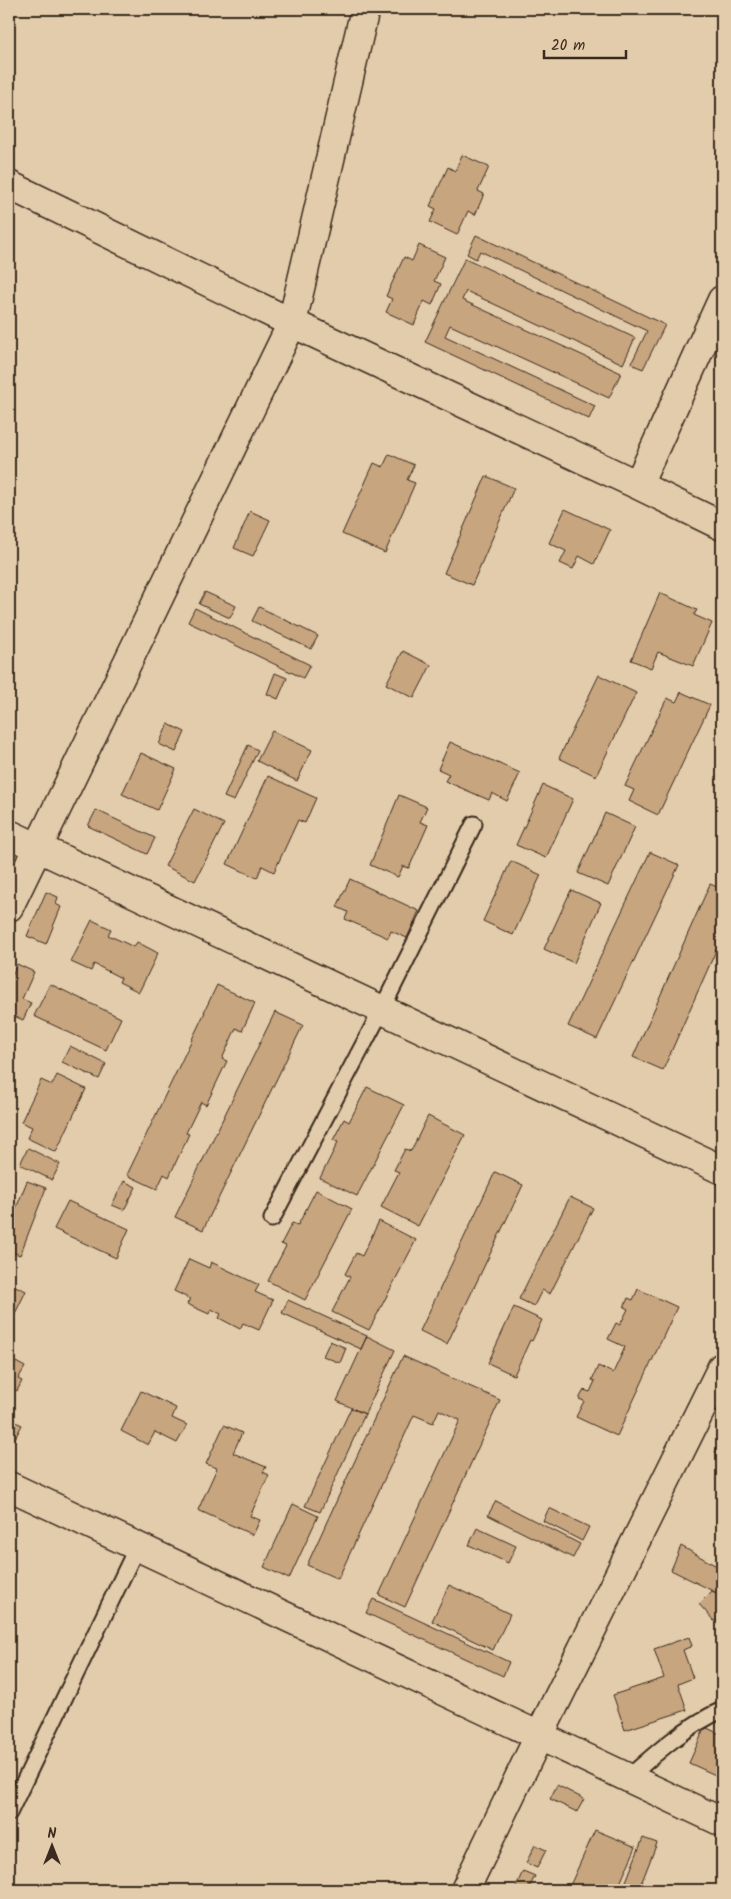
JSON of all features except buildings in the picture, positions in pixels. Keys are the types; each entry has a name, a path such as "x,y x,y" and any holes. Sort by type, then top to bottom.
{"street":[{"path":"9,908 292,324 365,9"},
{"path":"9,186 292,324 722,526"},
{"path":"638,485 722,300"},
{"path":"9,834 722,1170"},
{"path":"465,1890 539,1736 722,1367"},
{"path":"9,1486 722,1822"}],"lane":[{"path":"272,1219 382,1010 474,824"},
{"path":"9,1814 137,1547"},
{"path":"628,1778 680,1735 704,1718 722,1710"}]}
